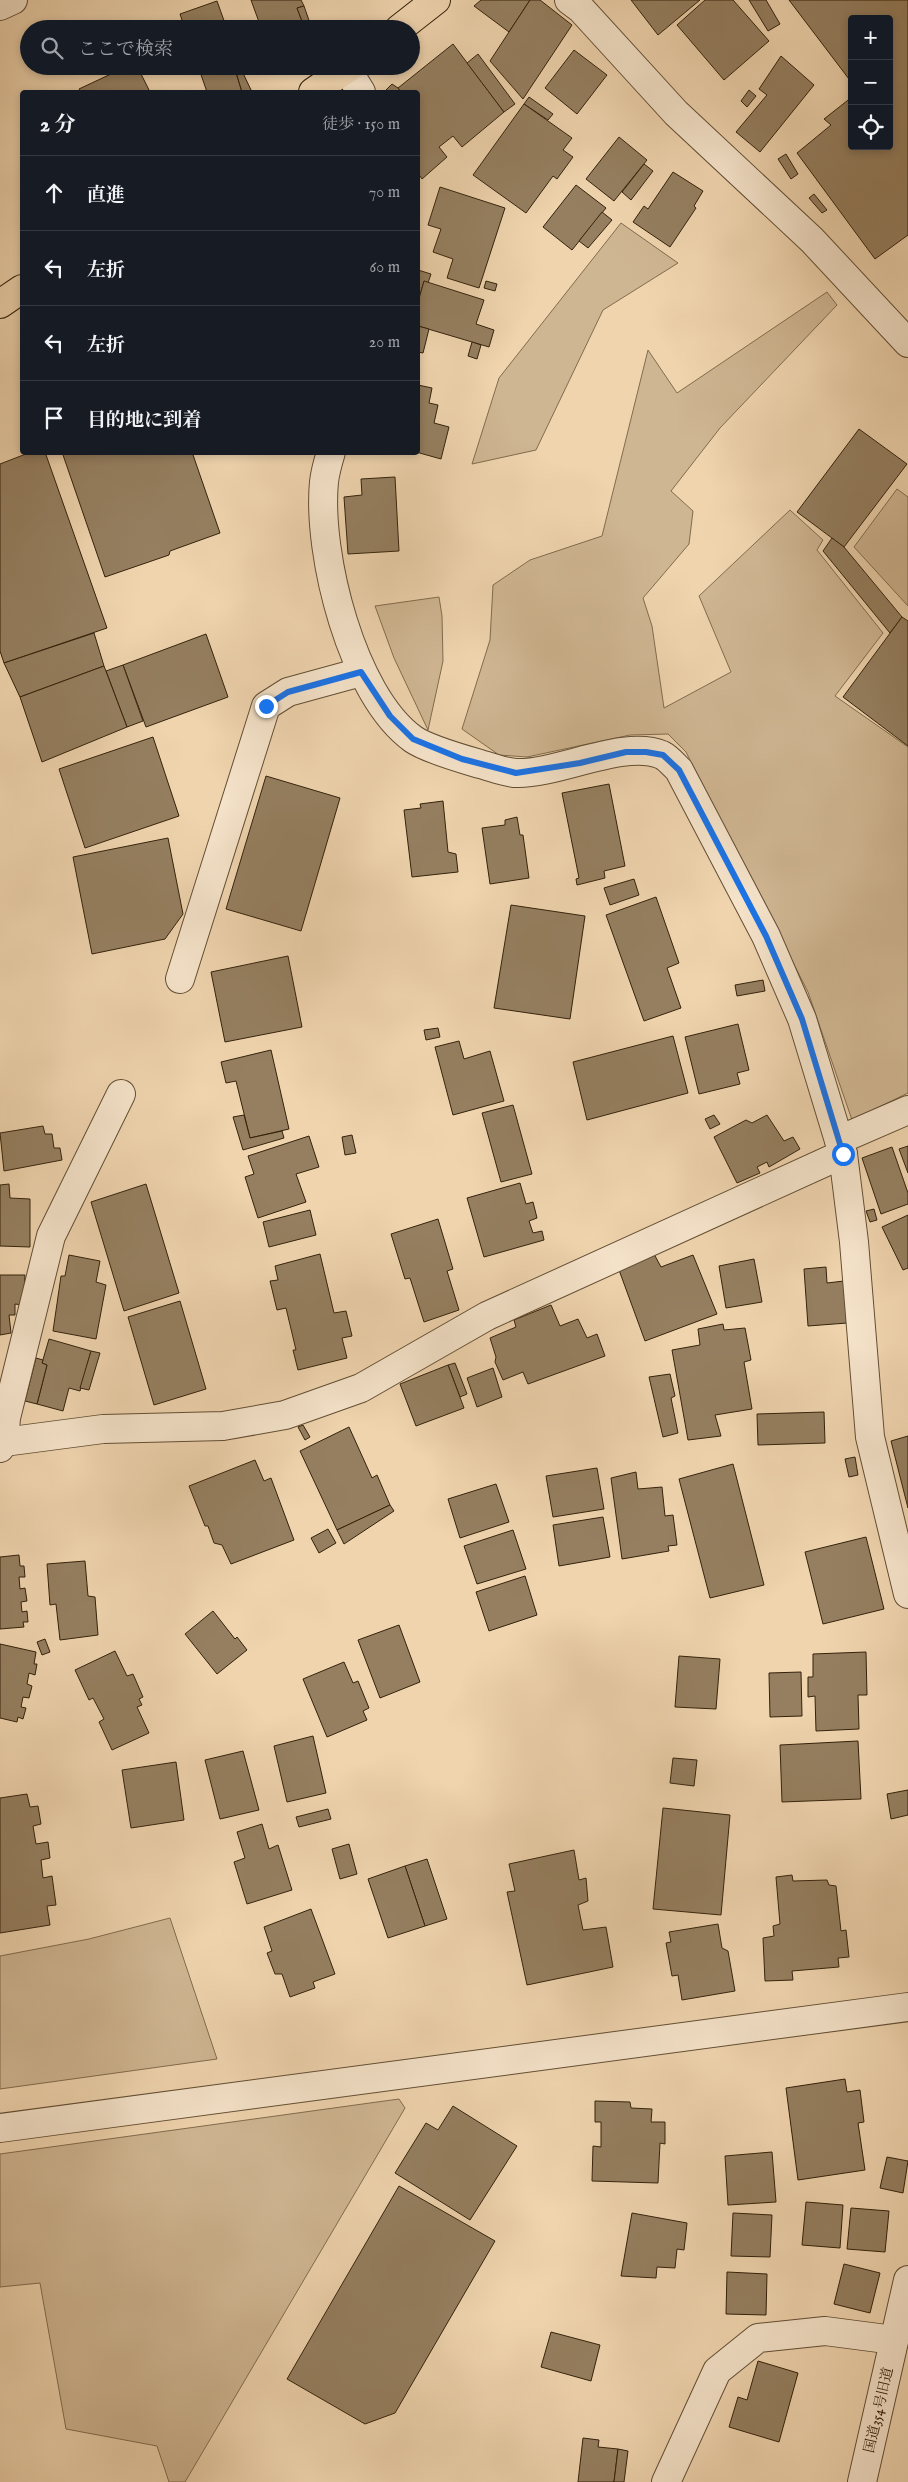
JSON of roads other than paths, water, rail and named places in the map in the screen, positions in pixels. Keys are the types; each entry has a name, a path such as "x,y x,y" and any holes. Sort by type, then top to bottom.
{"main road":[{"path":"410,20 436,0"},
{"path":"316,90 338,75"},
{"path":"0,304 20,290"}],"street":[{"path":"0,6 13,0"},
{"path":"569,0 581,9 676,113 812,240 908,344"},
{"path":"352,75 359,90"},
{"path":"330,455 324,482 328,555 338,609 361,672 390,716 413,739 462,759 516,773 580,763 626,752 646,752 663,755 679,770 774,952 802,1019 841,1147 854,1242 870,1438 908,1594"},
{"path":"180,979 266,706 288,692 361,672"},
{"path":"121,1094 51,1236 6,1418 2,1445 102,1429 223,1426 285,1416 361,1388 486,1316 841,1147 908,1110"},
{"path":"0,2128 908,2007"},
{"name":"国道354号旧道","path":"862,2482 908,2280"},
{"path":"666,2482 717,2371 758,2338 825,2331 894,2340"}]}
